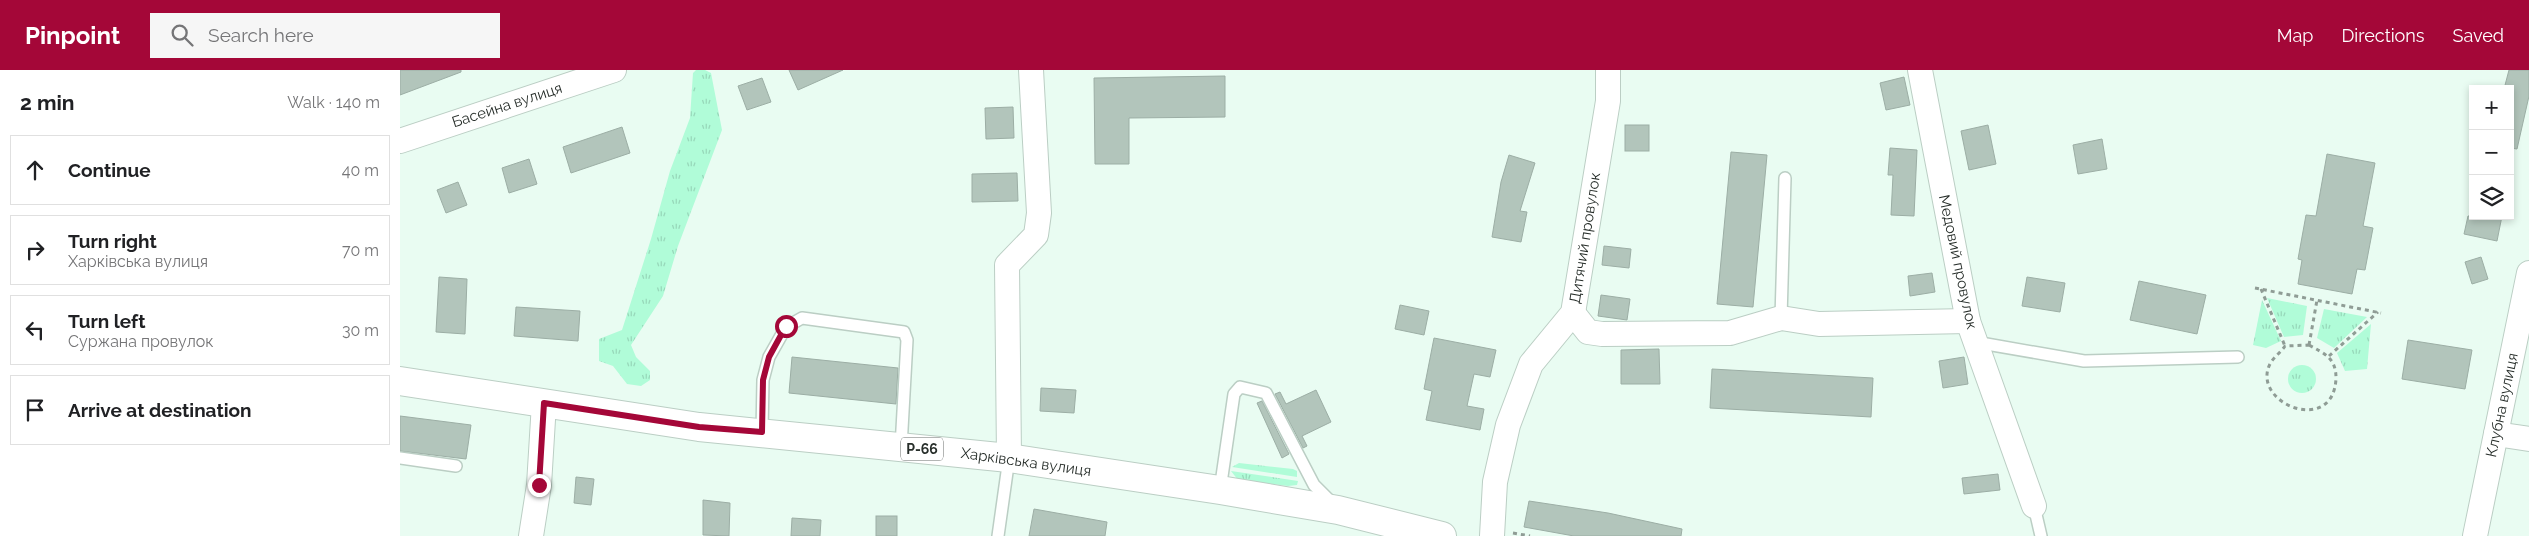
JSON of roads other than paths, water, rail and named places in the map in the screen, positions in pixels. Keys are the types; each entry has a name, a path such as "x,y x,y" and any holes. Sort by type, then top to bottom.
{"main road":[{"name":"Харківська вулиця","path":"400,381 699,427 1009,458 1338,510 1442,536"}],"street":[{"name":"Басейна вулиця","path":"400,140 614,70"},
{"path":"1009,458 1007,264 1036,235 1039,213 1032,70"},
{"name":"Дитячий провулок","path":"1492,536 1495,482 1508,425 1531,364 1573,313 1608,101 1608,70"},
{"name":"Медовий провулок","path":"1920,70 1972,332 2034,506"},
{"name":"Клубна вулиця","path":"2474,536 2529,273"},
{"path":"1573,313 1588,332 1602,334 1730,334 1781,318 1819,324 1972,332"},
{"path":"530,536 539,485 544,403"},
{"path":"2496,434 2529,439"}],"lane":[{"path":"1781,318 1785,178"},
{"path":"762,432 763,380 769,357 786,326 802,318 904,332 907,340 901,447"},
{"path":"1972,332 2084,361 2238,357"},
{"path":"1220,490 1234,394 1240,388 1266,393 1314,485 1338,510"},
{"path":"400,458 456,466"},
{"path":"998,536 1009,458"},
{"path":"2034,506 2041,536"}]}
